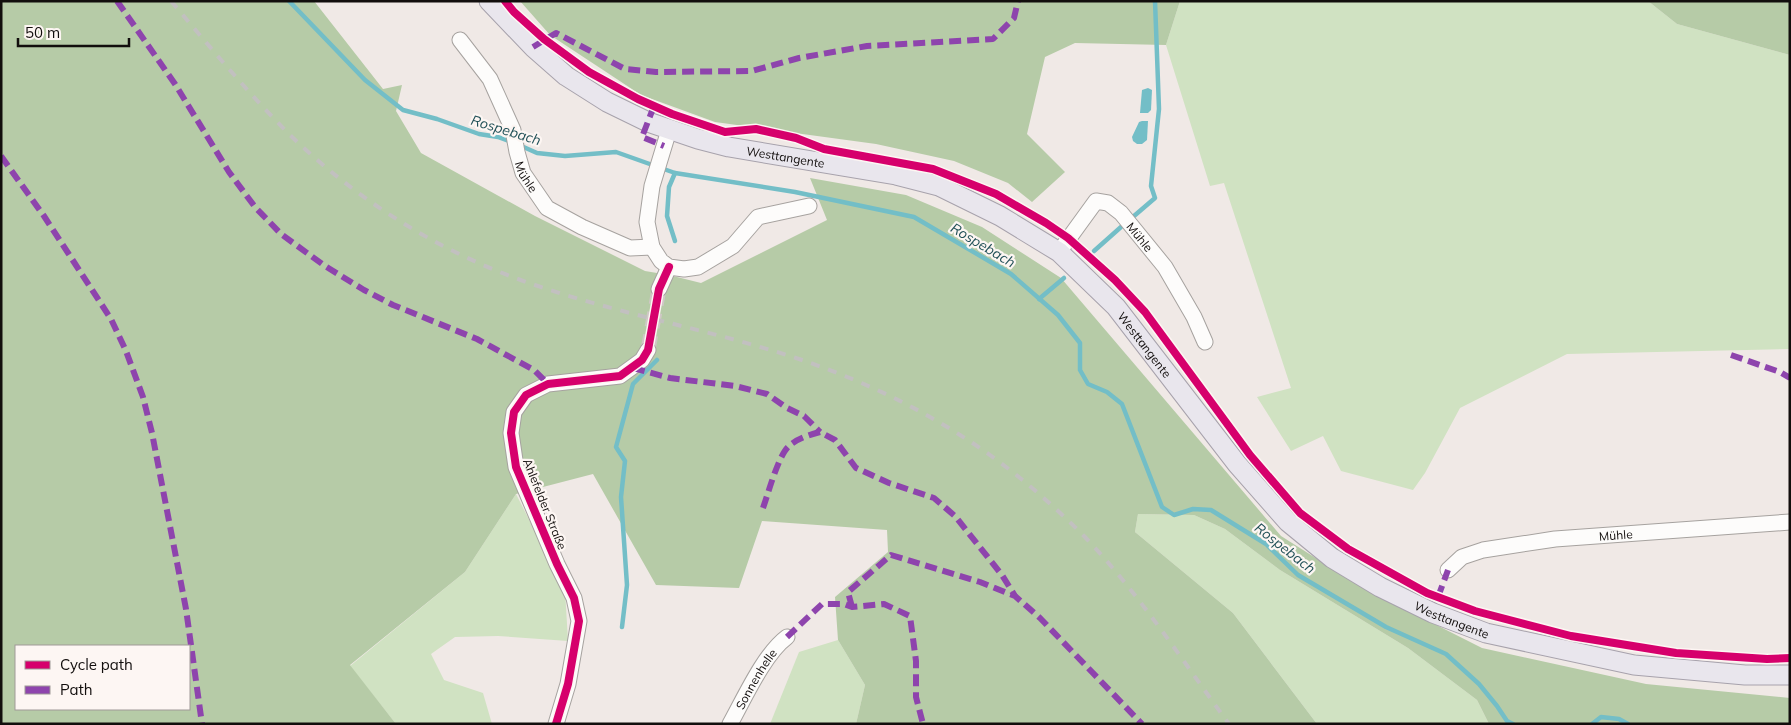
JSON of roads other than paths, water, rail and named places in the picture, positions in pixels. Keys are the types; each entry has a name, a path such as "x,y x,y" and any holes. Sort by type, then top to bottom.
{"main road":[{"name":"Westtangente","path":"489,1 533,47 566,76 607,102 648,122 729,147 887,173 939,186 1000,216 1059,252 1116,307 1237,464 1288,522 1332,558 1380,587 1433,613 1486,632 1634,665 1745,675 1790,675"}],"street":[{"name":"Mühle","path":"460,40 490,79 512,130 516,152 523,173 546,208 582,228 630,248 652,247"},
{"path":"669,130 652,186 646,222 652,247 661,261 669,267 684,269 698,267 732,246 758,217 809,206"},
{"name":"Mühle","path":"1059,252 1096,201 1108,203 1121,213 1165,267 1206,342"},
{"path":"659,290 669,267"},
{"name":"Ahlefelder Straße","path":"556,724 568,684 579,620 574,598 516,467 511,433 514,412 526,395 548,384 620,376 642,360 648,350"},
{"name":"Mühle","path":"1448,570 1462,557 1482,550 1555,539 1790,522"},
{"name":"Sonnenhelle","path":"730,724 765,662 787,637"}],"water":[{"path":"1148,88 1152,90 1151,110 1148,113 1140,113 1142,90"},
{"path":"1148,121 1147,140 1142,144 1137,144 1133,141 1132,137 1139,122"}],"waterway":[{"name":"Rospebach","path":"289,1 365,80 403,110 437,119 479,134 498,137 512,142"},
{"path":"1134,216 1155,198 1151,186 1159,109 1155,1"},
{"name":"Rospebach","path":"519,145 537,153 565,156 616,152 675,173 795,192 914,217 1011,274 1058,315 1080,343 1080,370 1088,384 1107,392 1122,404 1162,507 1174,515 1193,509 1211,510 1266,544 1298,575 1386,627 1446,654 1479,684 1507,721 1513,724"},
{"path":"675,173 669,187 667,216 675,241"},
{"path":"1094,251 1121,227"},
{"path":"1039,299 1064,278"},
{"path":"622,627 627,585 621,497 625,461 616,447 633,384 657,360"},
{"name":"Rospebach","path":"1592,724 1601,717 1619,719 1628,724"}],"tunnel":[{"path":"648,350 659,289"}],"railway":[{"path":"171,1 244,86 290,135 341,180 396,219 426,236 486,266 553,291 729,338 820,366 902,402 941,423 977,446 1040,494 1103,557 1159,627 1229,724"}]}
